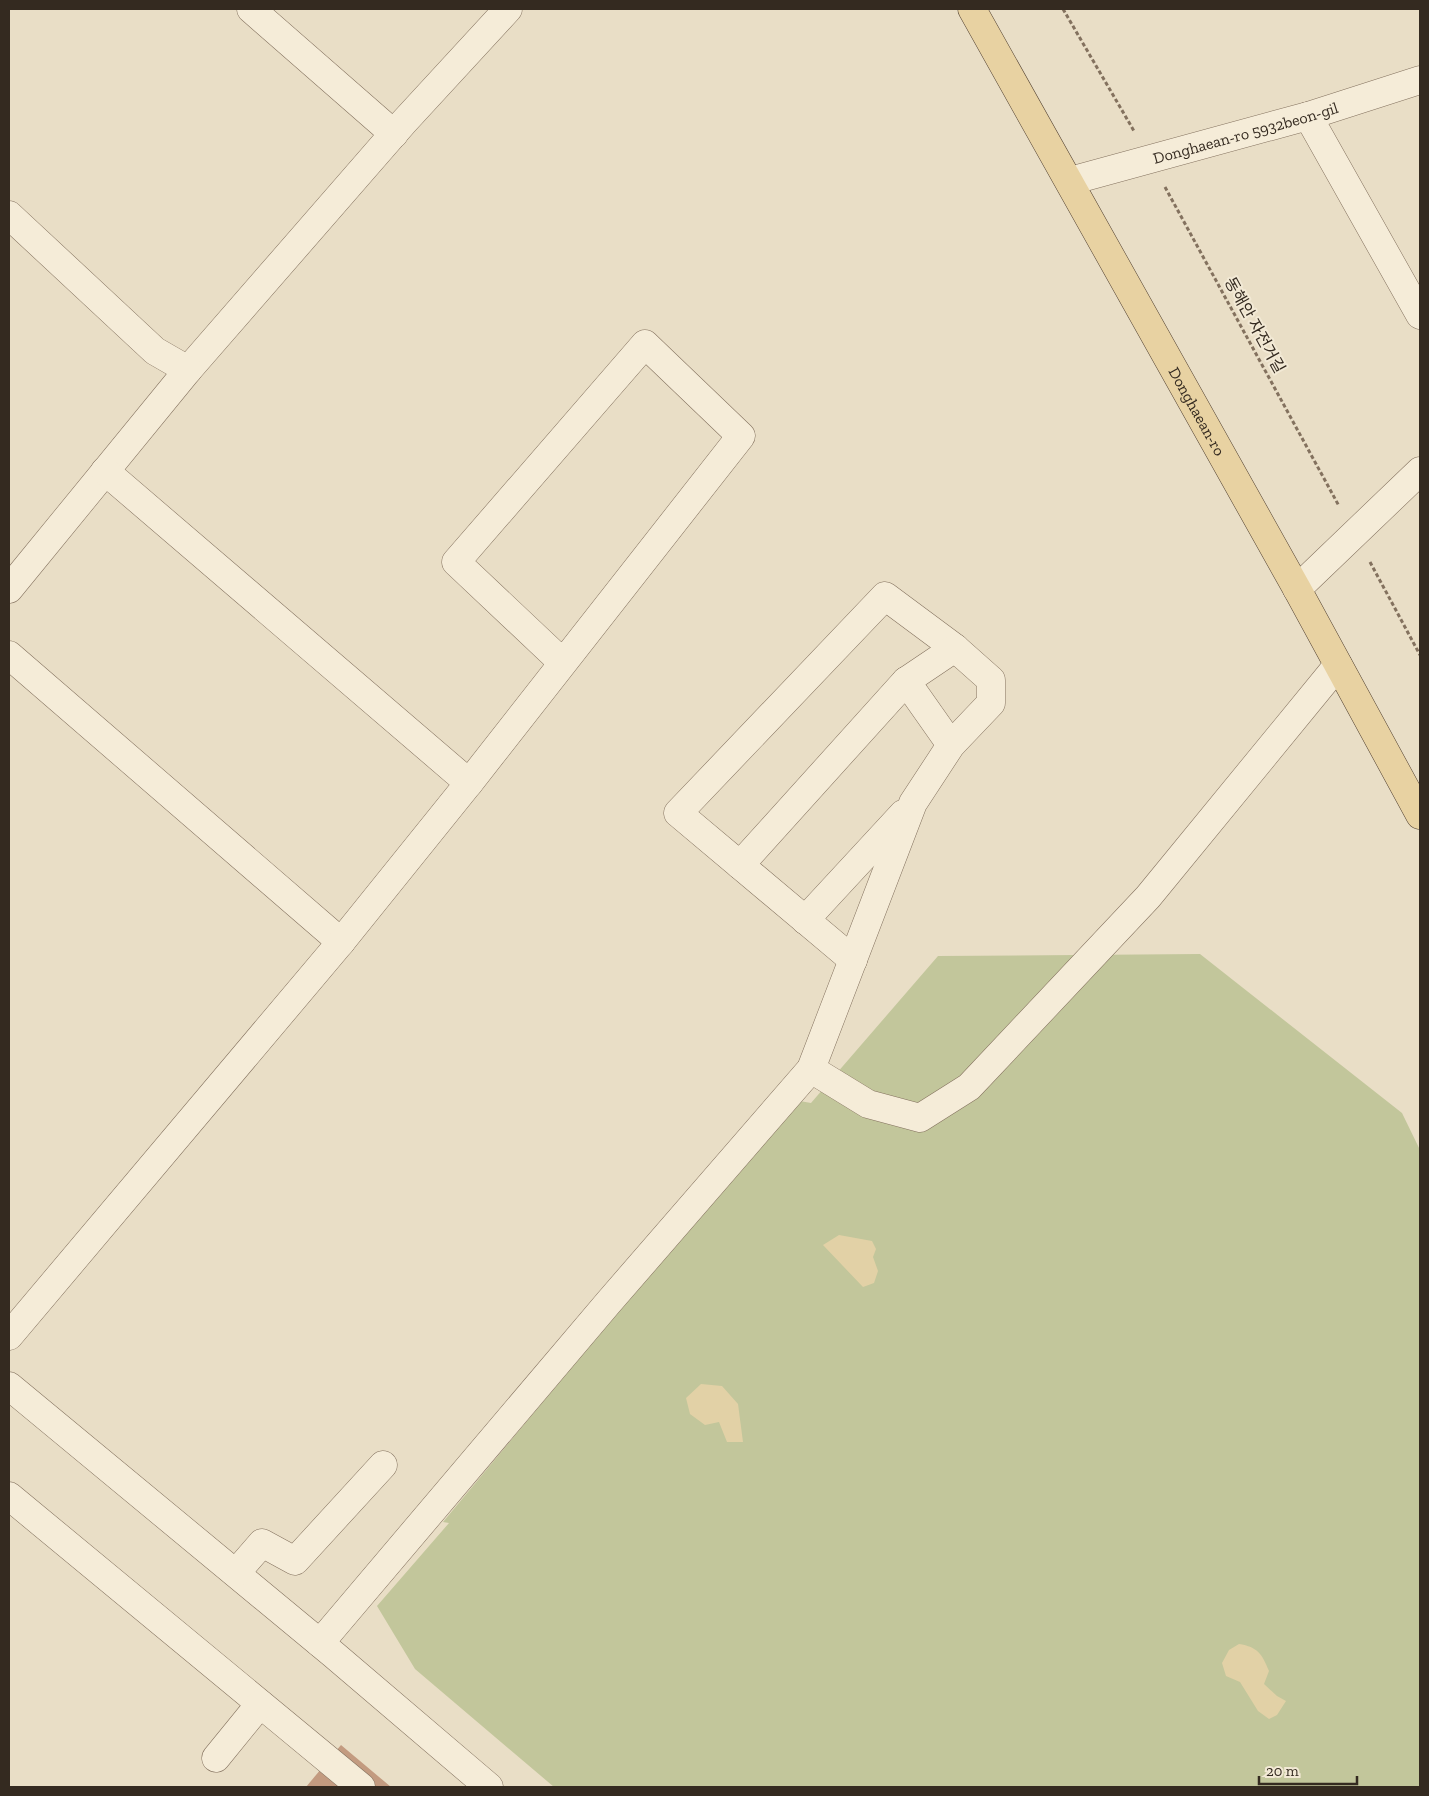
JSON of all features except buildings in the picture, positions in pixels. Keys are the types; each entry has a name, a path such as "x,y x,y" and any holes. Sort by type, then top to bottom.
{"main road":[{"name":"Donghaean-ro","path":"972,9 1297,589 1420,815"}],"street":[{"path":"251,9 394,134"},
{"path":"9,589 188,370 394,134 508,9"},
{"name":"Donghaean-ro 5932beon-gil","path":"1070,181 1308,116 1420,80"},
{"path":"1308,116 1420,315"},
{"path":"9,215 155,350 188,370"},
{"path":"9,1336 341,942 469,783 741,436 645,344 456,562 562,663"},
{"path":"1297,589 1355,535 1420,470"},
{"path":"105,471 469,783"},
{"path":"805,920 913,804 951,745 991,704 991,680 955,648 885,596 678,814 740,865 805,920 853,960"},
{"path":"740,865 906,681 955,648"},
{"path":"9,654 341,942"},
{"path":"811,1069 868,1104 920,1118 969,1088 1148,897 1338,665"},
{"path":"906,681 951,745"},
{"path":"320,1643 608,1303 811,1069 913,804"},
{"path":"9,1386 320,1643 489,1787"},
{"path":"236,1573 262,1543 295,1561 383,1464"},
{"path":"9,1496 362,1787"},
{"path":"216,1758 260,1704"}],"path":[{"name":"동해안 자전거길","path":"1063,9 1150,159 1420,655"}],"green space":[{"path":"1200,954 1402,1113 1420,1150 1420,1787 554,1787 415,1669 377,1606 449,1523 443,1522 794,1100 811,1103 938,956"}],"sand":[{"path":"839,1235 872,1241 876,1249 873,1257 878,1271 874,1283 863,1287 823,1245"},
{"path":"701,1384 722,1386 738,1404 743,1442 727,1442 719,1422 705,1425 690,1414 686,1398"},
{"path":"1239,1644 1251,1647 1258,1652 1269,1671 1264,1684 1277,1696 1286,1701 1277,1715 1269,1719 1258,1711 1240,1682 1226,1676 1222,1663 1229,1650"}]}
